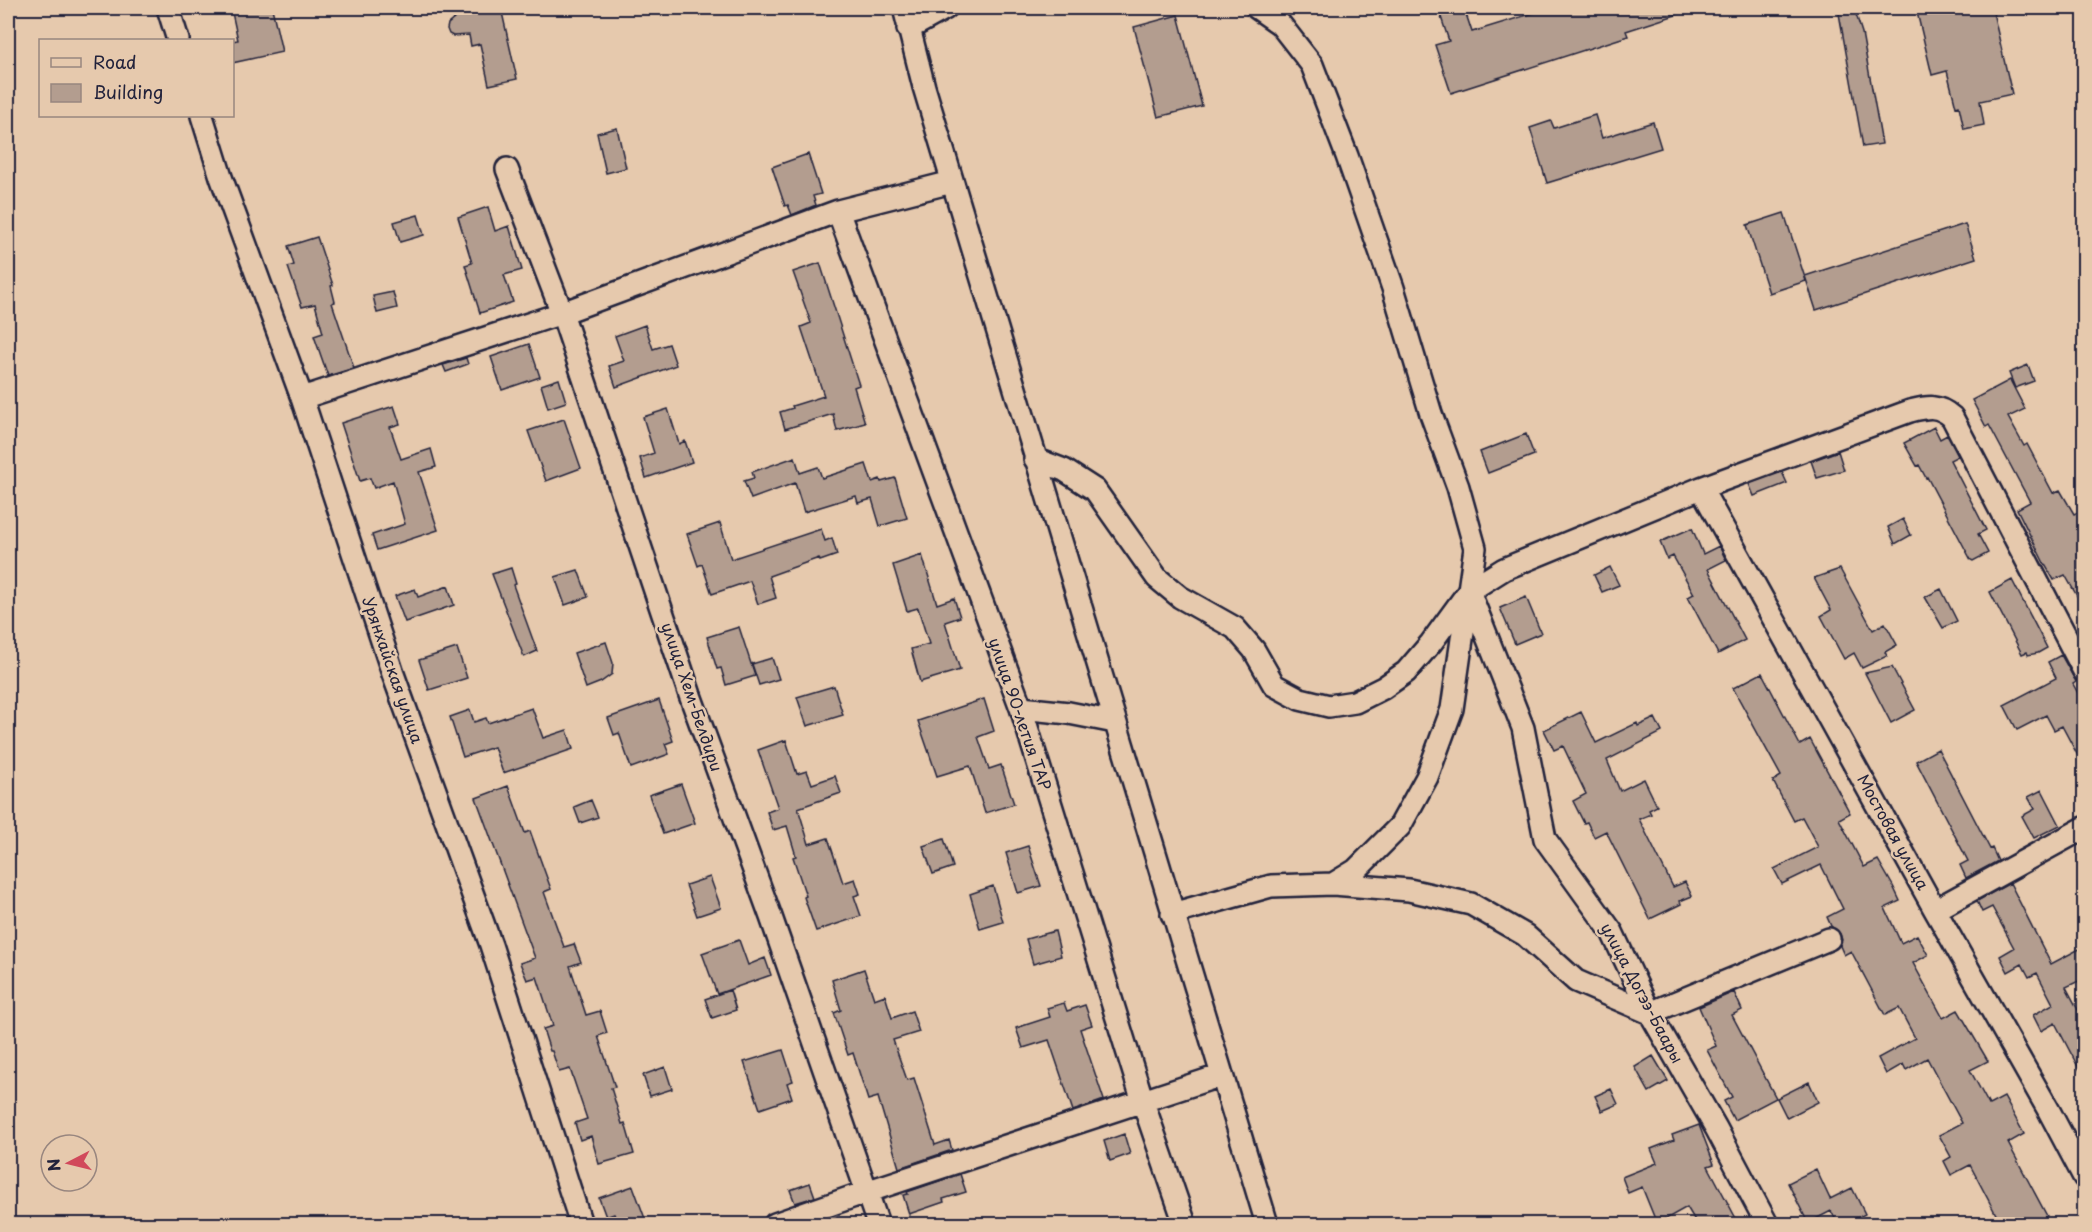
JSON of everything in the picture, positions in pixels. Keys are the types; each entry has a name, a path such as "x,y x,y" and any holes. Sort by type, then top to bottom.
{"street":[{"path":"168,8 178,39"},
{"path":"904,8 952,182 1172,914 1268,1224"},
{"path":"908,28 946,8"},
{"path":"1257,8 1280,24 1312,65 1347,156 1393,288 1431,414 1458,487 1475,548 1452,710 1426,777 1400,826 1356,870 1333,884"},
{"name":"Урянхайская улица","path":"202,117 221,177 302,398 393,674 491,945 581,1224"},
{"name":"улица Хем-Белдири","path":"507,170 562,313 690,695 771,917 878,1224"},
{"path":"302,398 562,313 838,210 952,182"},
{"name":"улица 90-летия ТАР","path":"838,210 1021,708 1143,1102 1185,1224"},
{"path":"1035,459 1064,470 1095,490 1157,578 1180,597 1235,628 1254,650 1274,684 1300,699 1329,706 1355,702 1383,688 1406,672 1431,643 1468,591 1504,569 1701,488 1910,411 1934,407 1944,410 1952,417 2085,671"},
{"name":"Мостовая улица","path":"1701,488 1935,910 2049,1108 2085,1177"},
{"name":"улица Догээ-Баары","path":"1468,591 1523,728 1545,839 1612,932 1650,1012 1767,1224"},
{"path":"1021,708 1069,713 1115,722"},
{"path":"1935,910 2085,828"},
{"path":"1172,914 1271,886 1333,884 1409,890 1471,904 1525,935 1576,981 1650,1012 1829,939"},
{"path":"775,1224 1222,1075"}],"building":[{"path":"231,8 272,8 282,52 234,63 234,41 238,40"},
{"path":"467,8 501,8 517,79 489,85 480,44 471,46 469,35 449,34 448,24"},
{"path":"1438,8 1464,8 1472,32 1550,8 1687,8 1688,11 1626,31 1628,36 1451,93 1435,45 1449,41"},
{"path":"1838,8 1854,8 1862,33 1882,144 1863,147"},
{"path":"1916,8 1992,8 2012,94 1980,101 1984,125 1964,129 1947,71 1932,75"},
{"path":"1178,15 1202,106 1158,117 1134,27"},
{"path":"1595,115 1602,138 1653,122 1661,148 1547,183 1530,128 1551,121 1554,128"},
{"path":"617,128 626,168 606,173 597,133"},
{"path":"808,154 821,194 813,196 816,205 792,215 788,205 785,206 772,167"},
{"path":"488,207 495,231 509,226 522,270 504,275 513,302 480,313 465,265 472,263 458,217"},
{"path":"1784,213 1806,281 1769,293 1747,225"},
{"path":"418,215 424,235 400,242 394,222"},
{"path":"1965,224 1976,258 1816,310 1805,276"},
{"path":"317,237 333,285 331,286 335,302 332,303 354,368 328,376 314,336 323,333 315,304 302,307 288,267 294,265 288,246"},
{"path":"820,263 859,385 854,387 865,423 837,431 833,414 785,429 780,412 824,396 801,327 811,323 793,272"},
{"path":"393,292 397,308 377,313 373,296"},
{"path":"645,325 653,349 669,344 676,365 616,387 609,366 624,361 615,336"},
{"path":"529,344 540,377 502,390 491,357"},
{"path":"466,358 468,364 446,372 443,365"},
{"path":"2028,365 2034,381 2015,388 2009,373"},
{"path":"559,379 566,402 548,408 541,385"},
{"path":"2010,380 2025,409 2008,417 2024,446 2027,444 2053,493 2060,490 2074,514 2085,509 2085,610 2065,575 2054,580 2044,563 2017,509 2030,502 1989,425 1986,427 1972,400"},
{"path":"394,406 400,424 390,427 401,459 431,449 436,467 419,472 438,530 377,550 372,535 405,524 393,481 374,488 370,478 360,481 341,423"},
{"path":"668,409 679,444 685,441 692,462 646,478 640,458 654,453 643,417"},
{"path":"564,419 581,468 546,481 528,431"},
{"path":"1934,427 1940,439 1947,435 1958,456 1950,460 1986,530 1978,534 1988,553 1973,561 1927,477 1919,465 1917,466 1904,443"},
{"path":"1526,434 1534,455 1488,473 1480,452"},
{"path":"1838,451 1844,470 1817,478 1811,461"},
{"path":"795,457 800,473 818,467 822,478 866,464 872,482 895,478 907,518 880,526 872,499 858,503 856,496 804,512 795,483 751,499 744,481 754,478 752,472"},
{"path":"1782,472 1787,483 1754,496 1749,484"},
{"path":"1903,519 1911,535 1895,544 1888,527"},
{"path":"720,523 731,559 821,529 825,541 832,538 837,555 820,561 819,558 769,576 776,598 758,604 750,581 712,594 702,564 698,566 687,534"},
{"path":"1692,528 1703,554 1719,546 1726,560 1708,569 1745,640 1718,654 1688,597 1694,594 1673,556 1667,559 1660,542"},
{"path":"922,555 937,604 954,598 960,617 945,622 960,670 920,682 911,649 929,644 918,608 907,611 893,565"},
{"path":"1610,567 1619,585 1602,592 1594,575"},
{"path":"511,568 516,584 513,585 537,651 524,657 492,574"},
{"path":"1840,569 1873,630 1885,623 1897,645 1885,652 1887,656 1862,668 1854,653 1844,659 1821,616 1831,610 1814,578"},
{"path":"578,570 588,597 565,605 555,577"},
{"path":"2012,580 2047,648 2038,653 2022,654 1990,592"},
{"path":"448,586 454,605 405,622 395,596 415,589 418,597"},
{"path":"1941,589 1957,621 1943,628 1925,597"},
{"path":"1526,597 1541,633 1515,644 1500,608"},
{"path":"739,627 755,676 726,685 721,668 717,669 707,637"},
{"path":"606,642 613,663 612,674 601,682 586,688 574,653"},
{"path":"457,648 467,678 429,690 419,660"},
{"path":"2061,655 2076,682 2073,684 2085,706 2085,769 2062,726 2054,730 2046,715 2017,730 2004,705 2056,678 2048,662"},
{"path":"772,658 779,679 759,685 752,664"},
{"path":"1892,667 1915,710 1891,723 1865,673"},
{"path":"1762,673 1800,745 1810,739 1850,813 1839,819 1864,867 1878,860 1893,886 1900,901 1885,908 1901,943 1917,935 1928,955 1913,963 1943,1018 1958,1010 1988,1061 1970,1070 1989,1105 2004,1097 2024,1134 2008,1143 2047,1216 2032,1224 2001,1224 1970,1165 1951,1175 1944,1161 1951,1157 1939,1135 1962,1123 1927,1058 1906,1070 1903,1064 1886,1074 1878,1058 1915,1038 1899,1008 1885,1015 1851,951 1844,955 1840,946 1842,940 1840,934 1831,926 1827,917 1843,909 1821,865 1782,884 1774,869 1818,847 1802,817 1794,821 1773,781 1781,776 1733,688"},
{"path":"834,686 843,715 807,726 797,697"},
{"path":"984,699 994,731 978,737 989,769 1001,765 1014,804 985,813 970,766 937,776 918,721"},
{"path":"659,700 673,741 665,744 669,754 631,768 619,733 614,735 608,718"},
{"path":"532,708 543,738 567,730 573,749 503,773 494,747 463,757 450,717 470,710 474,722 486,718 488,723"},
{"path":"1581,712 1596,743 1637,723 1638,726 1655,718 1662,732 1607,760 1620,791 1644,779 1657,806 1649,810 1651,814 1639,819 1673,887 1685,882 1692,896 1650,919 1606,831 1594,837 1587,822 1584,823 1573,801 1586,794 1563,746 1554,750 1544,730"},
{"path":"786,740 797,774 807,771 812,784 835,776 841,793 798,808 809,844 828,838 843,883 855,879 860,894 854,896 861,916 816,931 804,897 806,896 793,857 796,856 787,826 773,830 767,812 778,808 758,750"},
{"path":"1938,749 1998,861 1966,878 1960,865 1968,861 1916,761"},
{"path":"681,784 695,823 663,834 649,795"},
{"path":"508,786 525,833 530,831 551,889 544,892 564,947 574,944 581,962 570,966 586,1015 600,1011 607,1033 598,1036 615,1087 611,1088 634,1154 599,1164 591,1136 580,1140 575,1123 587,1119 570,1069 559,1072 552,1051 550,1051 543,1029 553,1026 537,977 527,980 520,963 535,958 476,798"},
{"path":"2042,790 2060,825 2034,838 2022,816 2035,809 2028,797"},
{"path":"591,800 598,817 580,823 574,807"},
{"path":"944,839 953,867 933,874 923,846"},
{"path":"1028,846 1041,886 1018,893 1006,853"},
{"path":"710,877 721,908 697,916 686,885"},
{"path":"2010,883 2051,964 2085,946 2085,978 2066,987 2085,1023 2085,1080 2055,1023 2041,1031 2033,1015 2053,1004 2037,973 2029,977 2022,964 2008,972 2000,956 2014,948 1992,907 1982,912 1977,901"},
{"path":"993,886 1003,922 980,929 970,894"},
{"path":"1055,931 1061,956 1033,964 1026,939"},
{"path":"739,940 748,965 765,958 771,975 717,994 702,953"},
{"path":"864,969 874,999 885,995 892,1018 912,1011 919,1032 893,1040 907,1080 914,1078 935,1145 949,1140 952,1150 899,1168 878,1097 868,1100 853,1053 848,1055 834,1013 841,1010 832,980"},
{"path":"730,990 736,1010 712,1018 705,999"},
{"path":"1734,992 1742,1010 1732,1015 1776,1098 1734,1120 1724,1101 1732,1097 1707,1050 1716,1046 1699,1007"},
{"path":"1064,1003 1067,1011 1085,1005 1092,1025 1080,1029 1104,1100 1073,1111 1049,1040 1023,1048 1016,1028 1050,1017 1047,1008"},
{"path":"783,1050 793,1081 787,1083 792,1098 760,1109 744,1062"},
{"path":"1653,1056 1668,1081 1649,1092 1635,1067"},
{"path":"665,1067 672,1089 650,1096 643,1075"},
{"path":"1809,1082 1818,1102 1787,1118 1777,1098"},
{"path":"1611,1089 1618,1104 1602,1111 1595,1096"},
{"path":"1699,1125 1714,1164 1708,1166 1739,1224 1697,1224 1687,1207 1657,1224 1642,1187 1628,1193 1622,1177 1657,1163 1651,1149 1674,1140 1672,1135"},
{"path":"1124,1134 1130,1154 1110,1161 1104,1141"},
{"path":"1816,1169 1830,1199 1852,1188 1865,1214 1846,1224 1838,1224 1831,1211 1808,1223 1788,1183"},
{"path":"960,1174 966,1192 909,1214 903,1195"},
{"path":"810,1183 815,1197 795,1203 790,1190"},
{"path":"633,1186 647,1224 618,1224 614,1214 606,1217 599,1198"}]}
